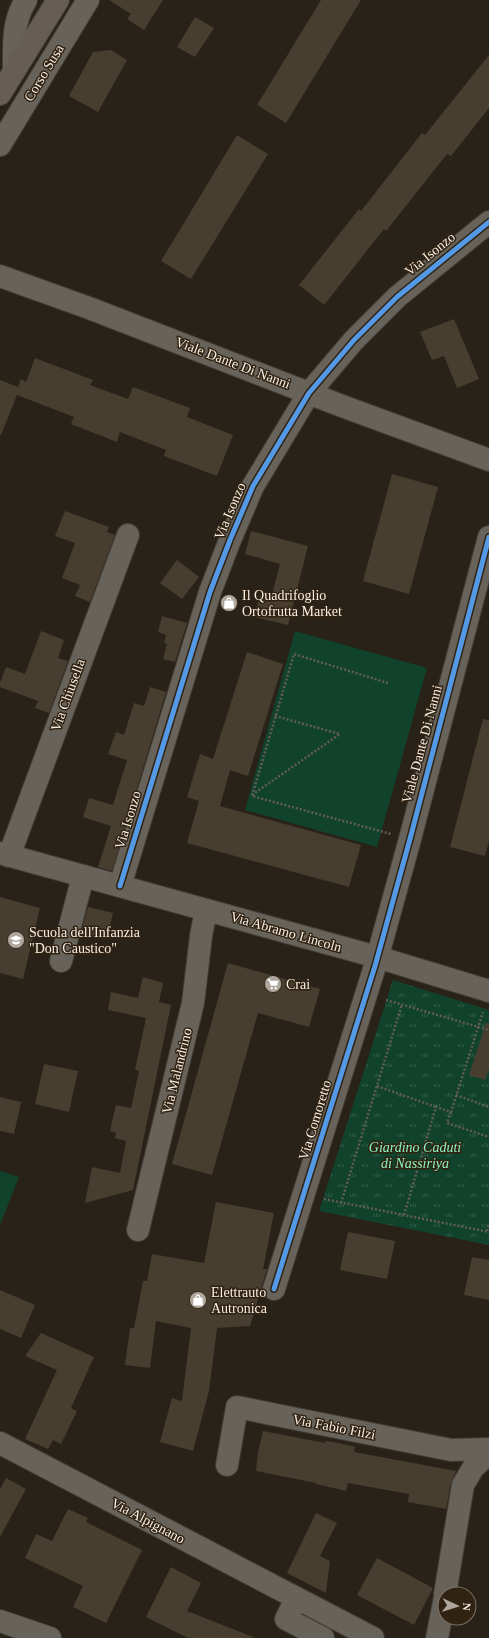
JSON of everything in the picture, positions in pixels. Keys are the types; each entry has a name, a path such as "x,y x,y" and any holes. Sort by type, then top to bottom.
{"main road":[{"name":"Corso Susa","path":"0,94 58,0"}],"street":[{"name":"Corso Susa","path":"14,71 14,34 20,10 26,0"},
{"name":"Corso Susa","path":"0,146 88,0"},
{"name":"Via Isonzo","path":"120,886 210,592 253,486 309,393 354,340 397,298 489,222"},
{"name":"Viale Dante Di Nanni","path":"0,276 89,308 342,406 489,460"},
{"name":"Via Chiusella","path":"5,854 128,535"},
{"name":"Viale Dante Di Nanni","path":"377,957 410,839 489,537"},
{"name":"Via Abramo Lincoln","path":"5,854 377,957 487,999"},
{"path":"61,961 83,876"},
{"name":"Via Malandrino","path":"138,1230 193,1003 200,936 206,910"},
{"name":"Via Comoretto","path":"274,1289 367,994 377,957"},
{"name":"Via Fabio Filzi","path":"227,1465 237,1407 451,1450 489,1449"},
{"name":"Via Alpignano","path":"0,1443 373,1638"},
{"path":"446,1586 463,1485 473,1468 489,1452"},
{"path":"296,1599 286,1619 323,1638"},
{"path":"0,1621 50,1638"},
{"path":"437,1638 439,1626"}],"path":[{"path":"252,796 294,654 388,683"},
{"path":"252,796 340,734 275,716"},
{"path":"252,796 382,831"},
{"path":"367,994 489,1030"},
{"path":"487,999 447,1123 489,1137"},
{"path":"341,1203 402,1004"},
{"path":"377,1086 451,1112"},
{"path":"456,1095 489,1108"},
{"path":"404,1215 436,1107"},
{"path":"304,1195 488,1231 489,1224"}],"green space":[{"path":"295,631 427,668 377,847 245,810"},
{"name":"Giardino Caduti di Nassiriya","path":"393,980 489,1010 489,1245 319,1211"},
{"path":"0,1171 19,1177 0,1225"}],"building":[{"path":"109,0 163,0 144,30 127,19 131,14"},
{"path":"321,0 361,0 286,123 257,105"},
{"path":"195,17 214,28 195,57 177,47"},
{"path":"111,50 127,60 98,112 69,96 93,52"},
{"path":"489,55 489,108 451,156 447,154 386,231 384,229 324,305 299,285 359,209 361,211 422,133 425,135"},
{"path":"237,135 268,154 191,279 161,261"},
{"path":"454,319 479,379 457,388 444,356 432,360 420,332"},
{"path":"35,358 93,380 90,385 128,399 133,387 190,408 187,417 233,435 217,476 164,456 166,450 120,432 117,442 71,424 74,417 17,395 0,435 0,380 18,387 21,379 26,382"},
{"path":"392,474 438,487 409,594 363,581"},
{"path":"65,511 109,527 107,532 115,535 90,602 75,596 80,585 62,578 75,543 55,536"},
{"path":"251,531 308,546 288,625 254,617 260,595 271,598 280,564 245,554"},
{"path":"177,560 199,577 182,599 160,583"},
{"path":"162,616 187,623 175,662 163,659 167,644 164,643 166,635 158,632"},
{"path":"41,631 64,640 58,658 68,661 49,713 35,708 38,701 0,687 6,667 25,674"},
{"path":"247,652 283,664 248,776 230,770 220,806 361,845 349,887 187,843 199,801 187,797 200,754 213,759"},
{"path":"150,687 166,692 112,871 98,867 111,826 83,817 89,798 113,805 127,760 108,754 116,732 124,735 134,703 144,706"},
{"path":"483,719 489,720 489,841 485,856 450,847"},
{"name":"Scuola dell'Infanzia \"Don Caustico\"","path":"0,897 40,908 23,979 0,973"},
{"path":"88,907 113,913 107,939 81,932"},
{"path":"228,963 320,989 309,1027 258,1013 212,1175 172,1164"},
{"path":"143,977 163,983 159,1002 171,1005 133,1190 85,1203 92,1167 120,1173 126,1141 115,1138 116,1133 110,1131 116,1105 131,1108 139,1071 135,1070 146,1018 108,1010 111,992 138,998"},
{"path":"486,1023 489,1023 489,1069 485,1080 469,1075"},
{"path":"44,1064 78,1071 69,1112 35,1104"},
{"path":"0,1097 21,1102 14,1134 0,1131"},
{"path":"216,1202 274,1213 263,1269 267,1269 250,1326 217,1328 209,1391 193,1451 160,1442 172,1398 182,1401 191,1328 156,1321 150,1368 125,1365 130,1328 134,1328 143,1281 147,1281 152,1254 204,1263"},
{"path":"348,1232 395,1241 387,1279 340,1270"},
{"path":"472,1257 489,1260 489,1300 464,1295"},
{"path":"0,1290 35,1305 21,1338 0,1329"},
{"path":"41,1333 94,1357 71,1408 77,1411 61,1444 53,1440 48,1449 25,1439 57,1370 25,1356"},
{"path":"263,1431 325,1443 325,1441 339,1443 355,1447 354,1452 456,1471 451,1483 446,1509 408,1502 409,1494 348,1483 346,1491 316,1483 256,1471 258,1452"},
{"path":"6,1478 26,1489 0,1537 0,1489"},
{"path":"68,1509 88,1518 86,1522 142,1550 106,1623 73,1607 83,1586 25,1558 36,1534 52,1541"},
{"path":"316,1513 337,1523 320,1556 330,1561 326,1593 287,1573"},
{"path":"377,1558 433,1588 414,1625 357,1595"},
{"path":"171,1567 201,1583 187,1611 253,1638 188,1638 146,1617"}],"cycle path":[{"path":"120,886 210,592 253,486 309,393 354,340 397,297 489,222"},
{"path":"274,1289 375,966 410,839 489,537"}],"place":[{"name":"Il Quadrifoglio Ortofrutta Market","path":"229,603"},
{"name":"Scuola dell'Infanzia \"Don Caustico\"","path":"16,940"},
{"name":"Crai","path":"273,984"},
{"name":"Elettrauto Autronica","path":"198,1300"}]}
